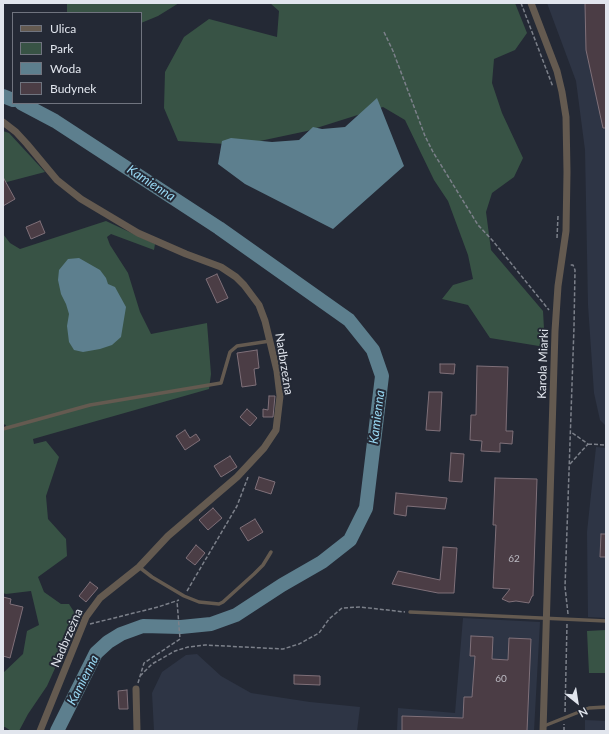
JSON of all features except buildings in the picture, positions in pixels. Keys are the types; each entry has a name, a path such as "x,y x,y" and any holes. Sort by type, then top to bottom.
{"street":[{"name":"Karola Miarki","path":"531,3 557,71 566,117 566,231 556,313 543,729"},
{"name":"Nadbrzeżna","path":"3,122 16,132 57,180 81,199 138,233 186,254 222,267 236,277 259,305 265,321 277,371 280,396 276,430 274,435 237,477 168,536 139,567 106,593 86,616 40,731"},
{"path":"136,690 137,731"}],"lane":[{"path":"3,429 90,405 221,383 230,352 237,346 270,341"},
{"path":"139,567 152,577 184,596 200,602 219,604 254,574 271,552"},
{"path":"410,612 606,621"},
{"path":"543,729 589,708 606,707"}],"path":[{"path":"521,3 554,92"},
{"path":"384,32 393,51 425,136 433,152 478,224 548,309 556,313"},
{"path":"557,239 558,210"},
{"path":"568,265 573,265 575,270 565,587 568,616"},
{"path":"571,432 588,444 606,445"},
{"path":"570,464 588,444"},
{"path":"85,625 144,611 177,601 184,596 237,506 250,474"},
{"path":"177,601 180,638 144,663 140,676 152,664 175,651 188,647 206,645 282,649 299,644 319,633 329,619 342,608 360,607 410,612"},
{"path":"565,712 567,624"}],"shaded area":[{"path":"547,3 606,3 606,426 600,420 594,393 588,305 585,150 576,81"},
{"path":"596,447 606,448 606,618 588,617 587,532"},
{"path":"463,618 540,622 534,731 397,731 398,708 455,713"},
{"path":"197,654 221,676 251,693 310,702 360,707 357,731 154,731 152,693 162,672 186,655"},
{"path":"585,720 606,721 606,731 585,731"}],"green space":[{"path":"67,3 179,3 158,16 142,23 142,12 67,12"},
{"path":"270,3 515,3 527,33 515,50 494,59 492,83 502,113 523,158 514,177 492,193 486,212 491,250 543,311 545,347 490,338 468,305 442,299 453,285 473,279 468,255 448,201 434,180 405,120 383,107 307,131 241,145 178,141 164,108 165,72 184,37 209,19 277,37 279,11"},
{"path":"3,131 9,133 45,172 3,183"},
{"path":"106,221 155,244 154,250 111,234 107,237 110,245 128,273 140,312 151,334 207,323 211,374 209,389 33,439 34,444 46,441 59,457 46,496 48,519 66,539 67,556 38,577 44,592 61,604 69,604 76,615 66,644 47,686 28,714 19,731 11,731 3,727 3,673 23,654 27,631 39,625 31,591 6,594 3,593 3,433 6,425 3,424 3,234 10,243 20,249"},
{"path":"606,630 606,673 589,673 587,631"}],"water":[{"path":"377,98 404,166 333,229 245,184 218,164 222,141 231,138 272,142 299,140 313,127 322,129 345,127"},
{"path":"79,258 100,270 106,278 108,284 115,287 126,307 121,337 112,345 83,352 74,350 69,342 67,326 69,314 61,294 58,280 59,270 68,259"}],"waterway":[{"name":"Kamienna","path":"3,96 12,100"},
{"name":"Kamienna","path":"23,104 55,121 219,228 349,320 373,350 382,376 366,508 350,540 322,562 282,585 236,615 211,624 181,627 143,626 121,634 108,642 96,653 57,731"}]}
